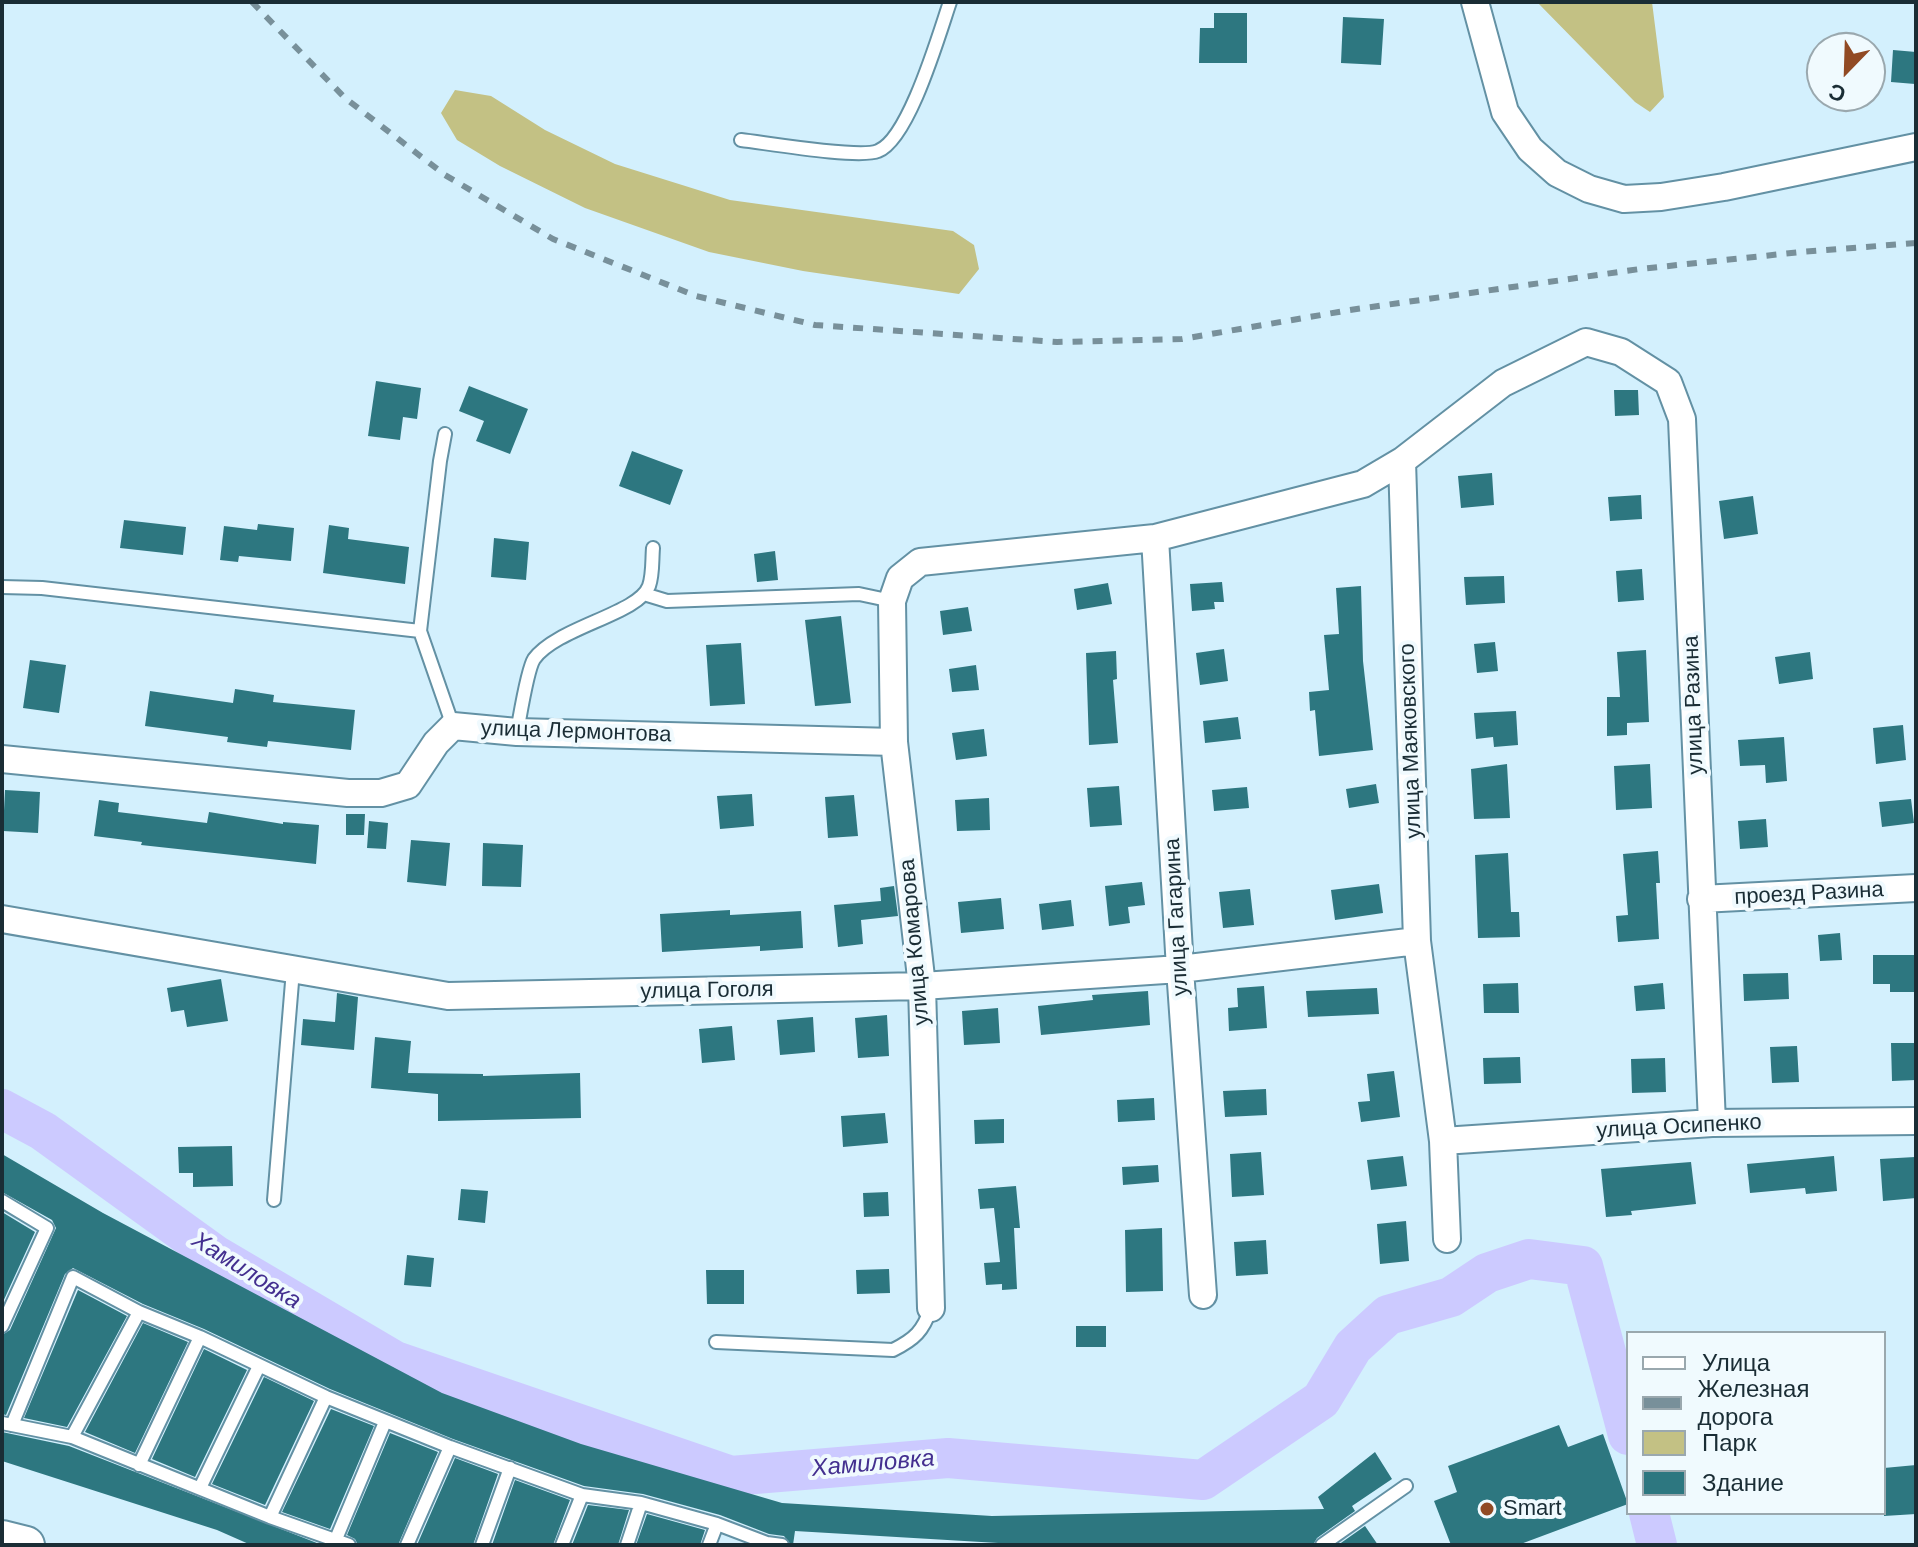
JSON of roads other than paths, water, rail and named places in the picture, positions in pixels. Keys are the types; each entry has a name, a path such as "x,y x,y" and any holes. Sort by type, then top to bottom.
{"main road":[{"path":"2,1540 26,1545"}],"street":[{"path":"1475,2 1505,112 1530,149 1557,173 1589,189 1624,199 1661,197 1916,147"},
{"name":"улица Разина","path":"1402,461 1503,383 1586,342 1621,352 1668,382 1682,419 1712,1123"},
{"path":"896,590 920,562 1155,538 1363,484 1402,461"},
{"name":"улица Маяковского","path":"1402,461 1417,941 1443,1141 1447,1239"},
{"name":"улица Гагарина","path":"1155,538 1203,1295"},
{"name":"улица Комарова","path":"896,590 894,742 922,986 931,1308"},
{"name":"улица Лермонтова","path":"2,759 348,793 381,793 408,785 436,743 453,726 517,732 894,742"},
{"name":"проезд Разина","path":"1701,899 1916,888"},
{"name":"улица Гоголя","path":"2,919 448,996 922,986 1180,969 1417,941"},
{"name":"улица Осипенко","path":"1443,1141 1712,1123 1916,1121"}],"lane":[{"path":"741,140 859,153 879,151 896,136 908,113 950,2"},
{"path":"445,434 420,631 453,726"},
{"path":"517,732 534,659 569,632 634,603 644,594 649,586 653,548"},
{"path":"2,587 42,588 420,631"},
{"path":"644,594 667,601 896,590"},
{"path":"274,1200 293,970"},
{"path":"2,1201 47,1228 2,1326"},
{"path":"385,1422 342,1542 270,1517 72,1437 7,1424 73,1277 139,1312 200,1337 326,1397 450,1447 582,1495 641,1503 717,1524 767,1544 782,1545"},
{"path":"716,1342 893,1350 924,1328 931,1308"},
{"path":"72,1437 139,1312"},
{"path":"139,1465 200,1337"},
{"path":"200,1488 259,1366"},
{"path":"270,1517 326,1397"},
{"path":"407,1545 450,1447"},
{"path":"482,1545 510,1468"},
{"path":"1322,1545 1406,1486"},
{"path":"562,1545 582,1495"},
{"path":"627,1545 641,1503"},
{"path":"709,1545 717,1524"},
{"path":"2,1540 8,1545"}],"waterway":[{"name":"Хамиловка","path":"2,1109 43,1131 215,1255 395,1361 731,1476 948,1458 1203,1480 1321,1400 1353,1347 1388,1315 1451,1297 1487,1273 1529,1259 1583,1266 1626,1427"},
{"name":"Хамиловка","path":"1650,1515 1657,1545"}],"railway":[{"path":"252,2 345,98 445,175 553,239 696,296 815,325 1057,342 1182,339 1350,310 1640,269 1916,243"}],"place":[{"name":"Smart","path":"1487,1509"}]}
